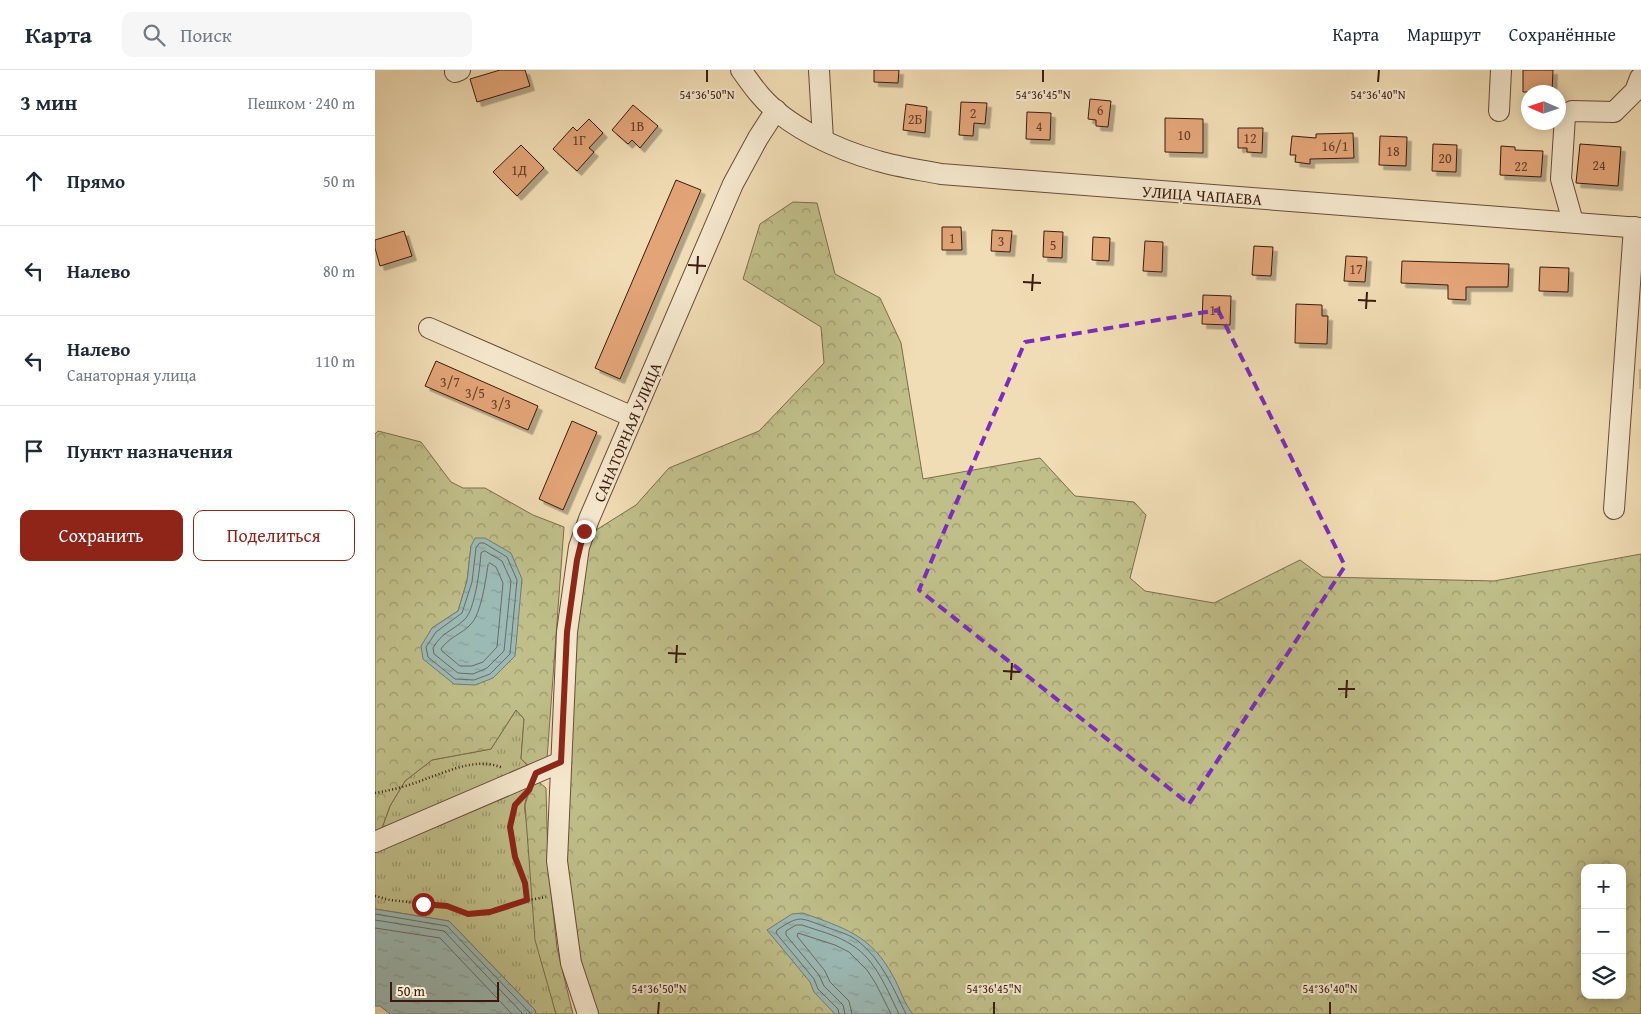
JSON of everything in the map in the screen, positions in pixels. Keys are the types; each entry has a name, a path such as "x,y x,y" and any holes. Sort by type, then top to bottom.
{"street":[{"name":"УЛИЦА ЧАПАЕВА","path":"741,70 760,95 776,110 796,125 823,140 879,162 941,174 1638,228"},
{"path":"819,70 823,140"},
{"path":"1499,111 1501,70"},
{"path":"1573,222 1561,179 1565,116 1573,111 1614,112 1635,91 1641,75"},
{"name":"САНАТОРНАЯ УЛИЦА","path":"588,1014 571,963 557,861 567,632 579,547 589,519 733,184 776,110"},
{"path":"1614,509 1631,378 1638,228"},
{"path":"429,328 633,417"},
{"path":"375,842 561,762"}],"path":[{"path":"375,793 399,788 454,768 478,763 495,764 531,775 529,790 515,805 510,827 515,857 525,883 527,900"},
{"path":"375,896 390,900 447,906 468,914 490,912 542,897 562,899"}],"highlighted area":[{"path":"1218,310 1345,566 1189,804 919,590 1025,342"}],"green space":[{"path":"793,202 817,203 835,274 880,298 901,343 923,479 1040,458 1075,496 1134,502 1146,515 1130,578 1145,591 1214,603 1300,560 1323,577 1494,581 1641,554 1641,1014 597,1014 580,962 566,859 575,635 585,537 636,505 669,468 759,431 824,363 821,327 743,279 760,224"},
{"path":"378,431 421,442 451,482 463,488 485,488 533,515 564,527 547,759 528,765 521,759 524,719 516,710 491,749 432,760 405,781 390,806 382,828 375,832 375,434","holes":["471,546 475,685 432,628 458,611 467,581"]},
{"path":"516,710 524,719 521,759 527,765 531,775 525,810 531,868 545,966 556,1014 536,1014 535,1010 449,921 375,909 375,832 382,828 390,806 405,781 432,760 491,749"},
{"path":"532,782 540,783 546,788 548,864 557,948 573,1014 556,1014 535,940 525,805"}],"water":[{"path":"475,538 485,538 511,553 522,579 515,656 493,678 475,685 454,684 423,659 421,646 432,628 458,611 467,581 471,546"},
{"path":"375,909 449,921 535,1010 536,1014 390,1014 380,1006 375,1006"},
{"path":"803,913 831,923 866,942 884,962 913,1014 835,1014 814,992 810,982 767,930 792,914"}],"building":[{"path":"500,70 525,70 530,86 477,102 470,79"},
{"path":"874,70 899,70 898,83 874,82"},
{"path":"1523,70 1553,70 1552,85 1523,85"},
{"path":"1090,99 1111,101 1108,127 1096,126 1096,120 1088,119"},
{"path":"961,102 987,103 985,124 974,123 973,136 959,135"},
{"path":"906,104 927,107 925,133 903,130"},
{"path":"633,105 658,126 640,148 632,140 628,144 612,130"},
{"path":"1027,112 1051,113 1050,140 1026,139"},
{"path":"1165,118 1203,119 1203,153 1165,152"},
{"path":"589,119 603,133 589,148 594,152 577,171 553,149 573,127 577,131"},
{"path":"1238,128 1263,128 1262,153 1247,152 1247,148 1238,148"},
{"path":"1353,133 1354,158 1310,159 1310,164 1295,162 1296,155 1290,155 1292,136 1316,138 1316,134"},
{"path":"1380,136 1407,137 1406,166 1379,165"},
{"path":"1433,144 1457,145 1456,172 1432,171"},
{"path":"1580,144 1621,147 1618,186 1576,183"},
{"path":"521,145 544,168 517,196 493,172"},
{"path":"1501,146 1515,147 1515,150 1543,151 1541,177 1500,175"},
{"path":"676,180 701,190 620,379 595,368"},
{"path":"942,227 961,227 962,250 942,250"},
{"path":"992,230 1012,231 1010,252 991,251"},
{"path":"404,231 412,256 380,266 375,248 375,240"},
{"path":"1044,231 1063,232 1062,258 1043,257"},
{"path":"1093,237 1110,238 1109,261 1092,260"},
{"path":"1145,241 1163,242 1162,272 1143,271"},
{"path":"1254,246 1273,247 1271,276 1252,275"},
{"path":"1346,256 1367,257 1365,282 1344,281"},
{"path":"1402,261 1509,264 1508,287 1466,287 1466,300 1448,299 1448,285 1401,283"},
{"path":"1540,267 1569,268 1568,292 1539,291"},
{"path":"1203,295 1231,296 1230,325 1202,324"},
{"path":"1296,304 1322,305 1322,316 1328,316 1327,344 1295,343"},
{"path":"436,361 538,406 528,430 425,386"},
{"path":"572,421 597,432 563,510 539,499"}],"route":[{"path":"423,904 447,906 468,914 490,912 527,900 525,883 515,857 510,827 515,805 529,790 536,773 561,762 567,632 579,547 584,531"}]}
